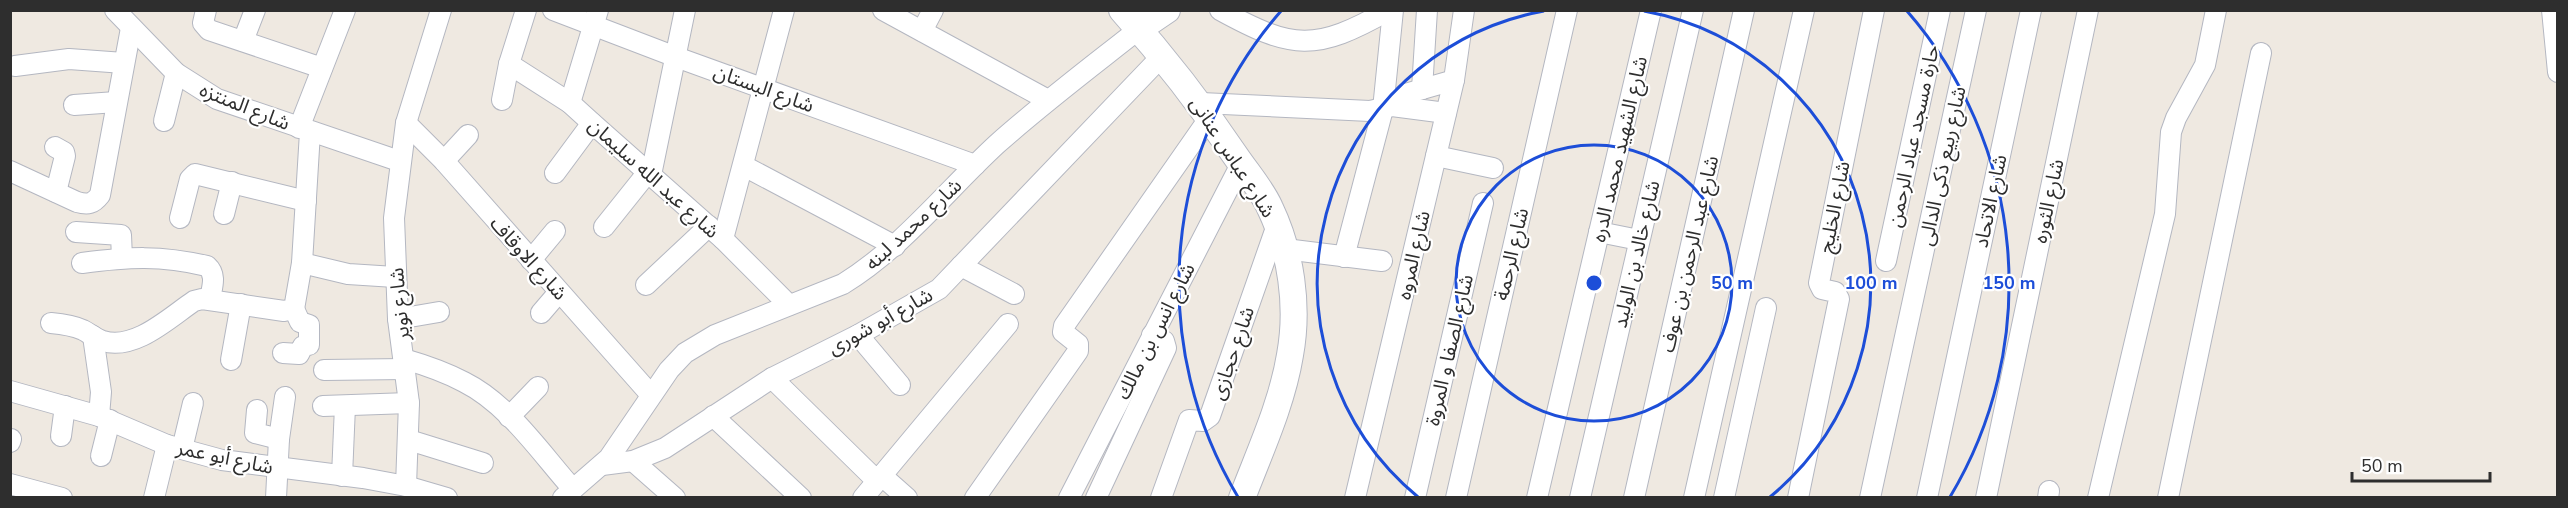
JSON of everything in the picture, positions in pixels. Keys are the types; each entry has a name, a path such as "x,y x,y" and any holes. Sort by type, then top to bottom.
{"street":[{"name":"شارع المنتزه","path":"115,10 176,72 217,99 399,161"},
{"path":"206,10 203,23 205,27 322,69"},
{"path":"243,41 255,10"},
{"path":"289,310 302,263 306,201 304,130 322,69 345,10"},
{"name":"شارع نوير","path":"406,486 409,404 398,319 394,218 399,161 406,123 441,10"},
{"path":"502,99 509,64 526,10"},
{"name":"شارع البستان","path":"553,10 596,19 676,57 975,165"},
{"path":"604,227 649,173 685,10"},
{"path":"646,285 716,233 744,166 784,10"},
{"path":"883,10 1048,100"},
{"path":"922,31 933,10"},
{"path":"1131,20 1167,10"},
{"path":"1220,10 1275,38 1309,41 1342,34 1391,10 1388,107 1344,257"},
{"path":"1422,89 1427,10"},
{"name":"شارع المروه","path":"1355,498 1454,80 1464,10"},
{"name":"شارع الرحمة","path":"1456,498 1567,10"},
{"name":"شارع الشهيد محمد الدره","path":"1537,498 1651,10"},
{"name":"شارع خالد بن الوليد","path":"1580,498 1692,10"},
{"name":"شارع عبد الرحمن بن عوف","path":"1634,498 1744,10"},
{"path":"1694,498 1804,10"},
{"name":"شارع الخليج","path":"1798,498 1839,299 1835,292 1822,289 1819,283 1874,10"},
{"name":"حارة مسجد عباد الرحمن","path":"1886,261 1940,10"},
{"name":"شارع ربيع ذكى الدالى","path":"1870,498 1976,10"},
{"name":"شارع الاتحاد","path":"1927,498 2031,10"},
{"name":"شارع الثوره","path":"1986,498 2088,10"},
{"path":"2098,498 2165,214 2171,132 2176,118 2205,65 2216,10"},
{"path":"2552,10 2558,72"},
{"path":"570,103 596,19"},
{"name":"شارع عباس عنانى","path":"1131,20 1205,110 1269,206 1285,249 1292,284 1291,353 1283,387 1242,498"},
{"name":"شارع محمد لبنه","path":"567,493 602,465 637,420 669,370 685,353 700,343 843,284 861,273 895,246 975,165 1048,100 1131,20"},
{"path":"10,171 86,204 94,202 100,195 131,28"},
{"path":"2168,498 2261,53"},
{"name":"شارع أبو شورى","path":"602,465 633,461 665,448 772,378 858,335 939,289 1161,57"},
{"path":"15,66 69,59 124,63"},
{"name":"شارع عبد الله سليمان","path":"509,64 570,103 716,233 789,305"},
{"path":"164,121 176,72"},
{"path":"1388,107 1405,94 1454,80"},
{"path":"74,105 116,102"},
{"path":"975,498 1078,351 1078,344 1063,332 1064,326 1205,110 1370,111 1388,107 1446,113"},
{"name":"شارع الاوقاف","path":"406,123 444,161 651,395"},
{"path":"555,173 592,123"},
{"path":"444,161 468,135"},
{"path":"55,147 65,154 56,192"},
{"path":"1436,156 1493,168"},
{"name":"شارع انس بن مالك","path":"1069,498 1241,164"},
{"path":"744,166 895,246"},
{"path":"180,218 190,179 195,174 306,201"},
{"path":"224,214 232,182"},
{"name":"شارع الصفا و المروة","path":"1415,498 1483,203"},
{"name":"شارع حجازى","path":"1161,498 1189,420 1203,421 1210,416 1277,225"},
{"path":"531,260 555,231"},
{"path":"76,232 122,235 122,258"},
{"path":"1599,232 1639,240"},
{"path":"1285,249 1382,261"},
{"path":"82,263 122,258 166,257 207,266 214,278 210,299"},
{"path":"302,263 348,274 395,277"},
{"path":"961,266 1014,294"},
{"path":"541,314 559,292"},
{"path":"51,323 66,324 103,341 130,340 148,332 194,301 210,299 289,310 300,322 309,325 309,345 303,346 299,354 282,353"},
{"path":"231,360 241,304"},
{"path":"1724,498 1766,308"},
{"path":"398,319 439,312"},
{"path":"863,498 1008,324"},
{"path":"858,335 900,385"},
{"path":"93,336 104,418 101,456"},
{"path":"1096,498 1166,348 1164,340 1152,336"},
{"path":"324,370 405,364 437,369 466,382 493,401 509,417 567,493"},
{"path":"772,378 879,478 908,498"},
{"path":"509,417 538,387"},
{"name":"شارع أبو عمر","path":"10,390 104,418 174,447 222,460 406,486 439,496"},
{"path":"276,498 279,439 285,397"},
{"path":"154,498 193,403"},
{"path":"323,406 409,404"},
{"path":"61,436 65,406"},
{"path":"342,476 345,406"},
{"path":"257,410 255,433 279,439"},
{"path":"713,417 801,498"},
{"path":"409,440 483,463"},
{"path":"633,461 675,498"},
{"path":"10,484 62,498"}]}
